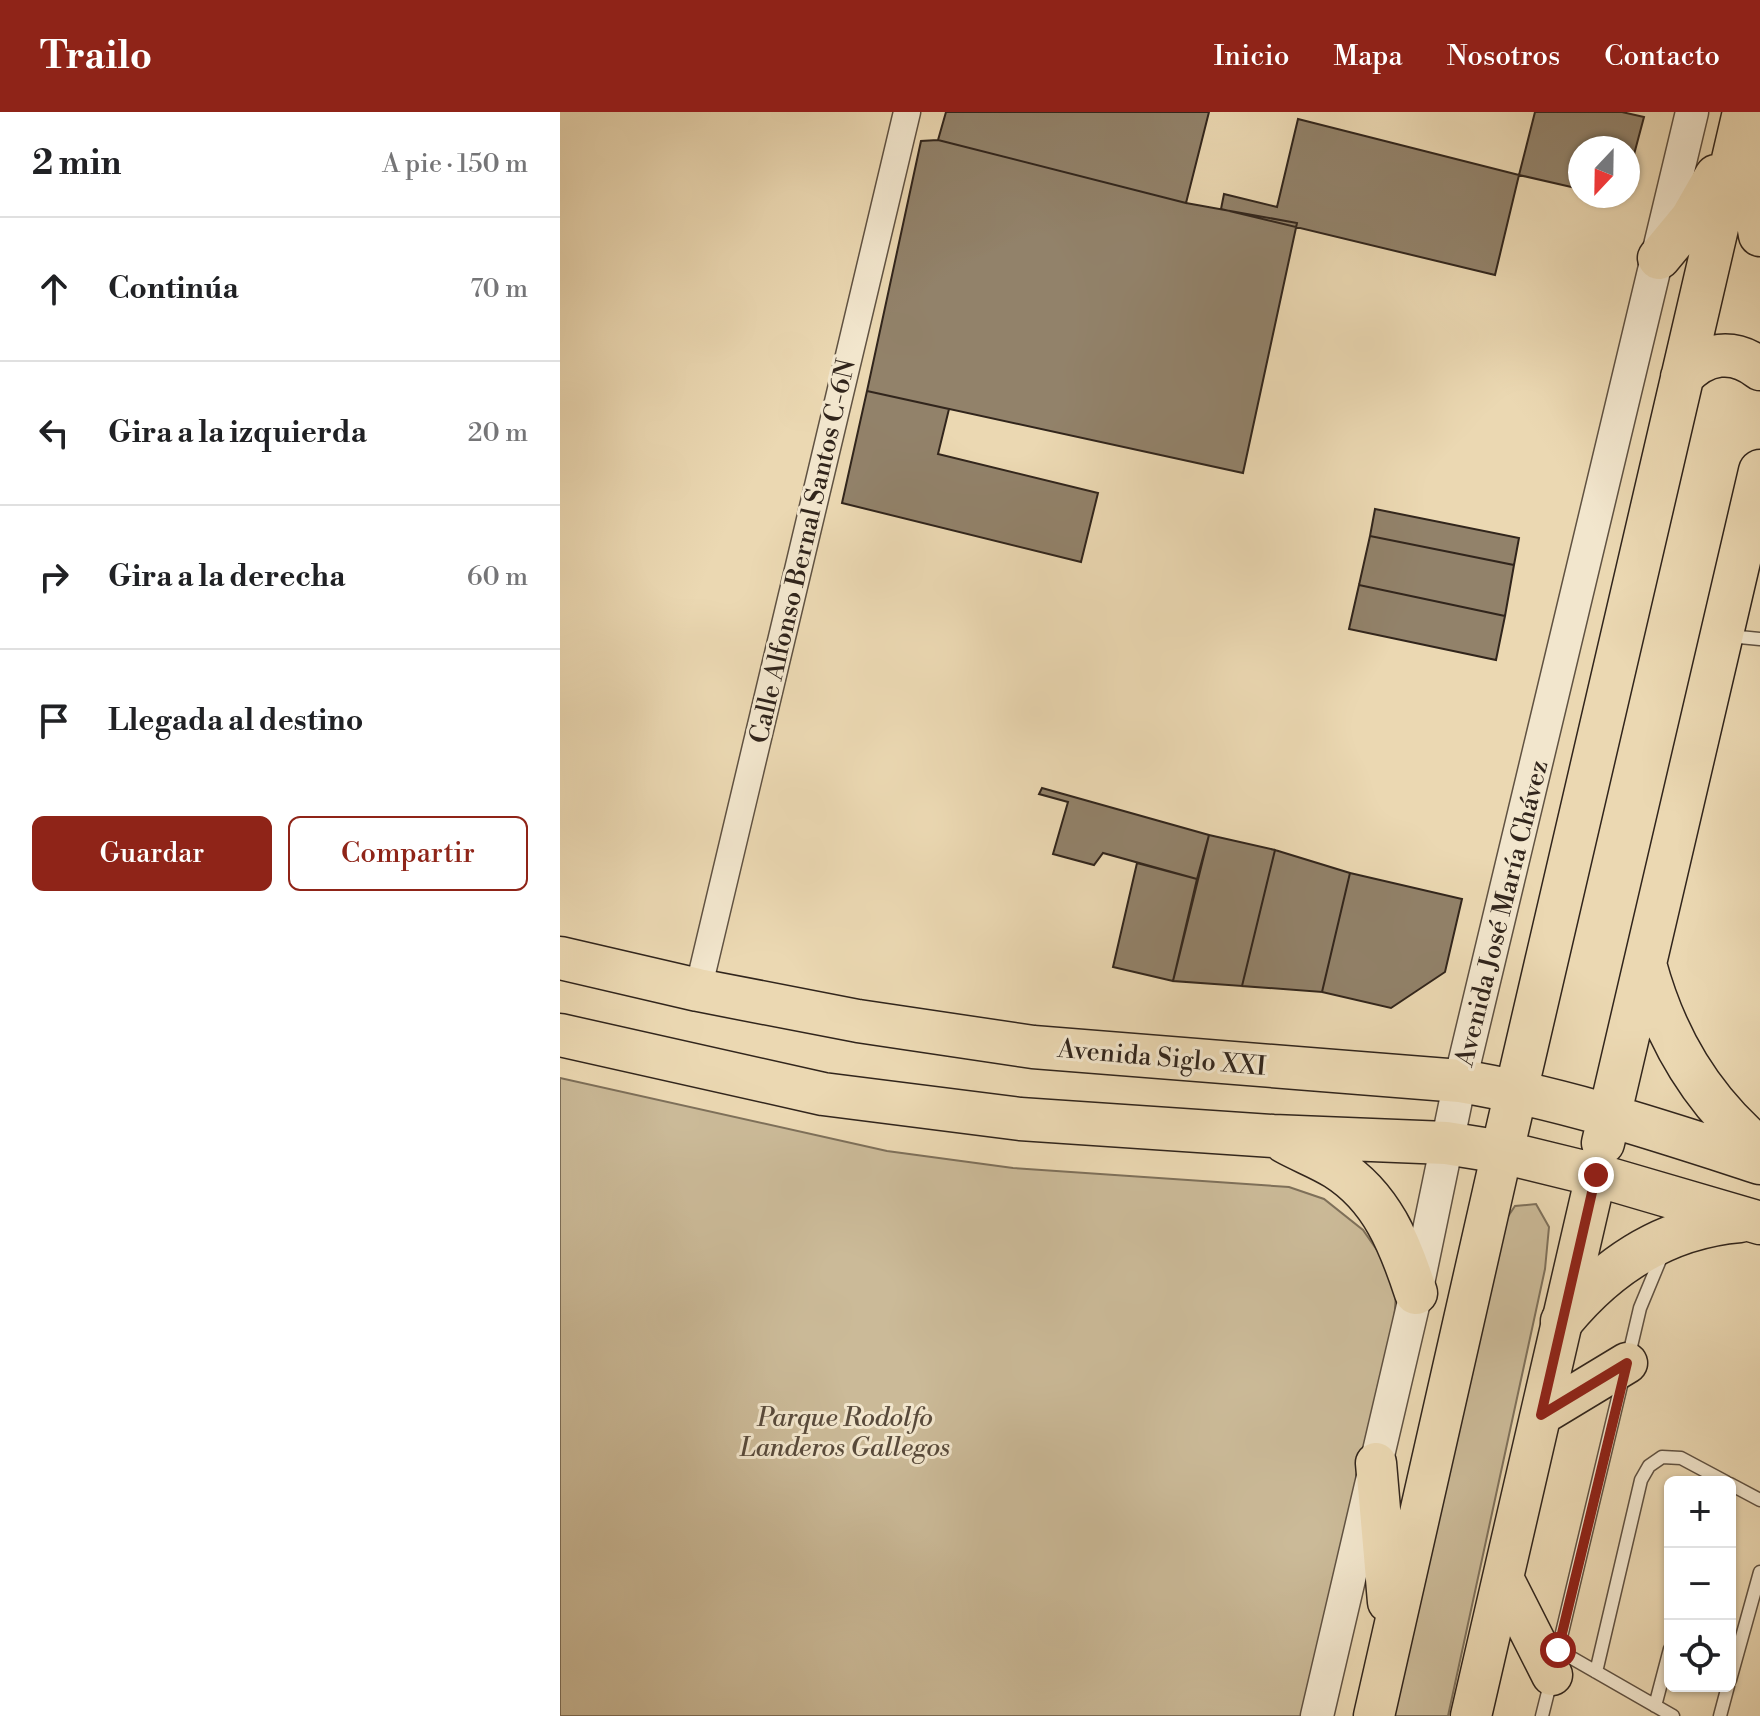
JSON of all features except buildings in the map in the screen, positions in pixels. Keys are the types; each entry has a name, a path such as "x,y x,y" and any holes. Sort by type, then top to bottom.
{"highway":[{"path":"1659,258 1692,218 1743,120"},
{"path":"1743,120 1760,235"},
{"name":"Avenida José María Chávez","path":"1502,1152 1743,120"},
{"path":"1682,377 1700,361 1722,355 1747,360 1760,369"},
{"path":"1596,1175 1645,964 1741,637 1760,471"},
{"name":"Avenida Siglo XXI","path":"560,958 698,990 858,1021 1033,1047 1460,1081 1517,1091 1610,1115 1760,1163"},
{"path":"1645,964 1653,995 1679,1055 1717,1108 1760,1149"},
{"path":"560,1035 823,1094 1020,1119 1273,1136 1446,1143 1502,1152 1596,1175 1756,1221"},
{"path":"1273,1136 1338,1169 1374,1202 1400,1244 1416,1293"},
{"path":"1562,1321 1580,1299 1623,1262 1672,1236 1724,1222 1756,1221"}],"main road":[{"name":"Avenida José María Chávez","path":"1374,1716 1502,1152"},
{"path":"1471,1716 1596,1175"},
{"path":"1541,1415 1627,1363"},
{"path":"1376,1463 1391,1641"},
{"path":"1503,1578 1555,1663"}],"street":[{"name":"Calle Alfonso Bernal Santos C-6N","path":"698,990 907,112"},
{"name":"Avenida José María Chávez","path":"1317,1716 1416,1293 1460,1081 1692,112"}],"lane":[{"path":"1542,1716 1647,1289 1672,1236"},
{"path":"1596,1672 1641,1480 1649,1466 1662,1457 1681,1458 1713,1476"},
{"path":"1736,1488 1760,1500"},
{"path":"1736,1658 1760,1572"},
{"path":"1555,1663 1596,1672 1673,1716"},
{"path":"1655,1706 1664,1672"},
{"path":"1720,1716 1726,1692"}],"green space":[{"name":"Parque Rodolfo Landeros Gallegos","path":"560,1078 887,1151 1013,1168 1289,1187 1324,1199 1363,1230 1388,1266 1396,1294 1393,1338 1304,1716 560,1716"},
{"path":"1536,1204 1549,1227 1545,1269 1448,1716 1387,1716 1501,1227 1515,1206"}],"route":[{"path":"1558,1650 1627,1363 1541,1415 1596,1175"}]}
